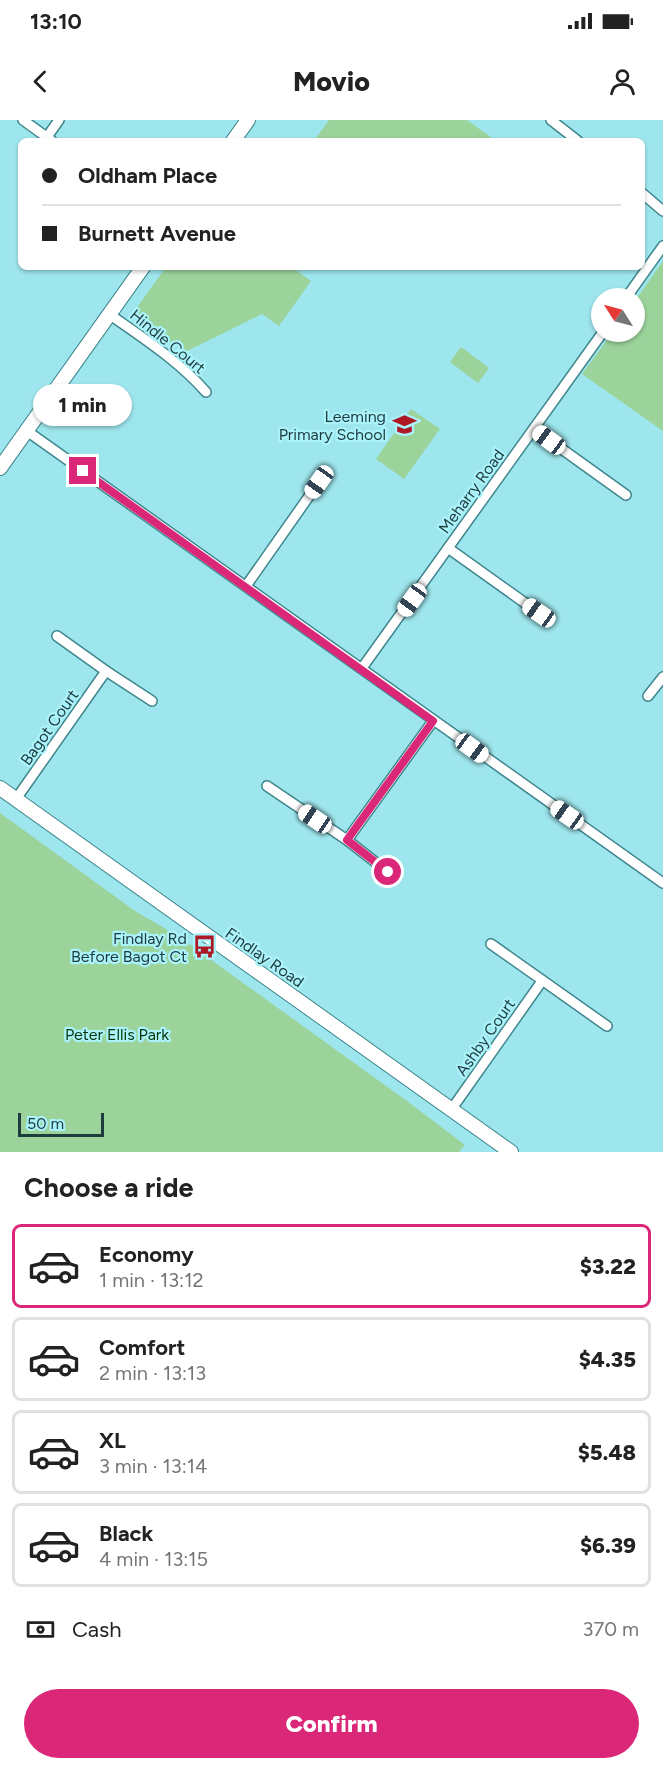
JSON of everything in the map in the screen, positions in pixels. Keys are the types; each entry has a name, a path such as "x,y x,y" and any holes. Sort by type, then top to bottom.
{"main road":[{"path":"235,138 248,120"},
{"path":"0,468 141,270"},
{"name":"Findlay Road","path":"0,788 512,1152"}],"street":[{"path":"23,120 48,138"},
{"path":"50,138 59,120"},
{"path":"555,121 575,138"},
{"path":"645,196 663,211"},
{"path":"633,288 663,246"},
{"name":"Hindle Court","path":"110,314 174,361 206,392"},
{"name":"Meharry Road","path":"362,669 596,342"},
{"path":"534,429 626,495"},
{"path":"27,431 663,883"},
{"path":"246,586 319,482"},
{"path":"448,548 539,613"},
{"path":"57,636 152,701"},
{"name":"Bagot Court","path":"16,799 106,671"},
{"path":"648,696 663,677"},
{"path":"347,840 433,721"},
{"path":"267,786 347,840 388,872"},
{"path":"491,944 607,1026"},
{"name":"Ashby Court","path":"451,1110 542,981"}],"green space":[{"path":"329,120 467,120 492,138 316,138"},
{"path":"663,261 663,431 582,374 606,342 645,342 644,288"},
{"path":"164,270 295,270 311,281 279,326 262,314 185,352 140,321 138,306"},
{"path":"461,347 489,368 478,383 450,362"},
{"path":"411,409 440,429 404,479 376,459"},
{"name":"Peter Ellis Park","path":"0,813 135,911 178,936 465,1145 459,1152 0,1152"}],"place":[{"name":"Leeming Primary School","path":"404,425"},
{"name":"Findlay Rd Before Bagot Ct","path":"205,947"}],"route":[{"path":"83,471 433,721 347,840 388,872"}]}
